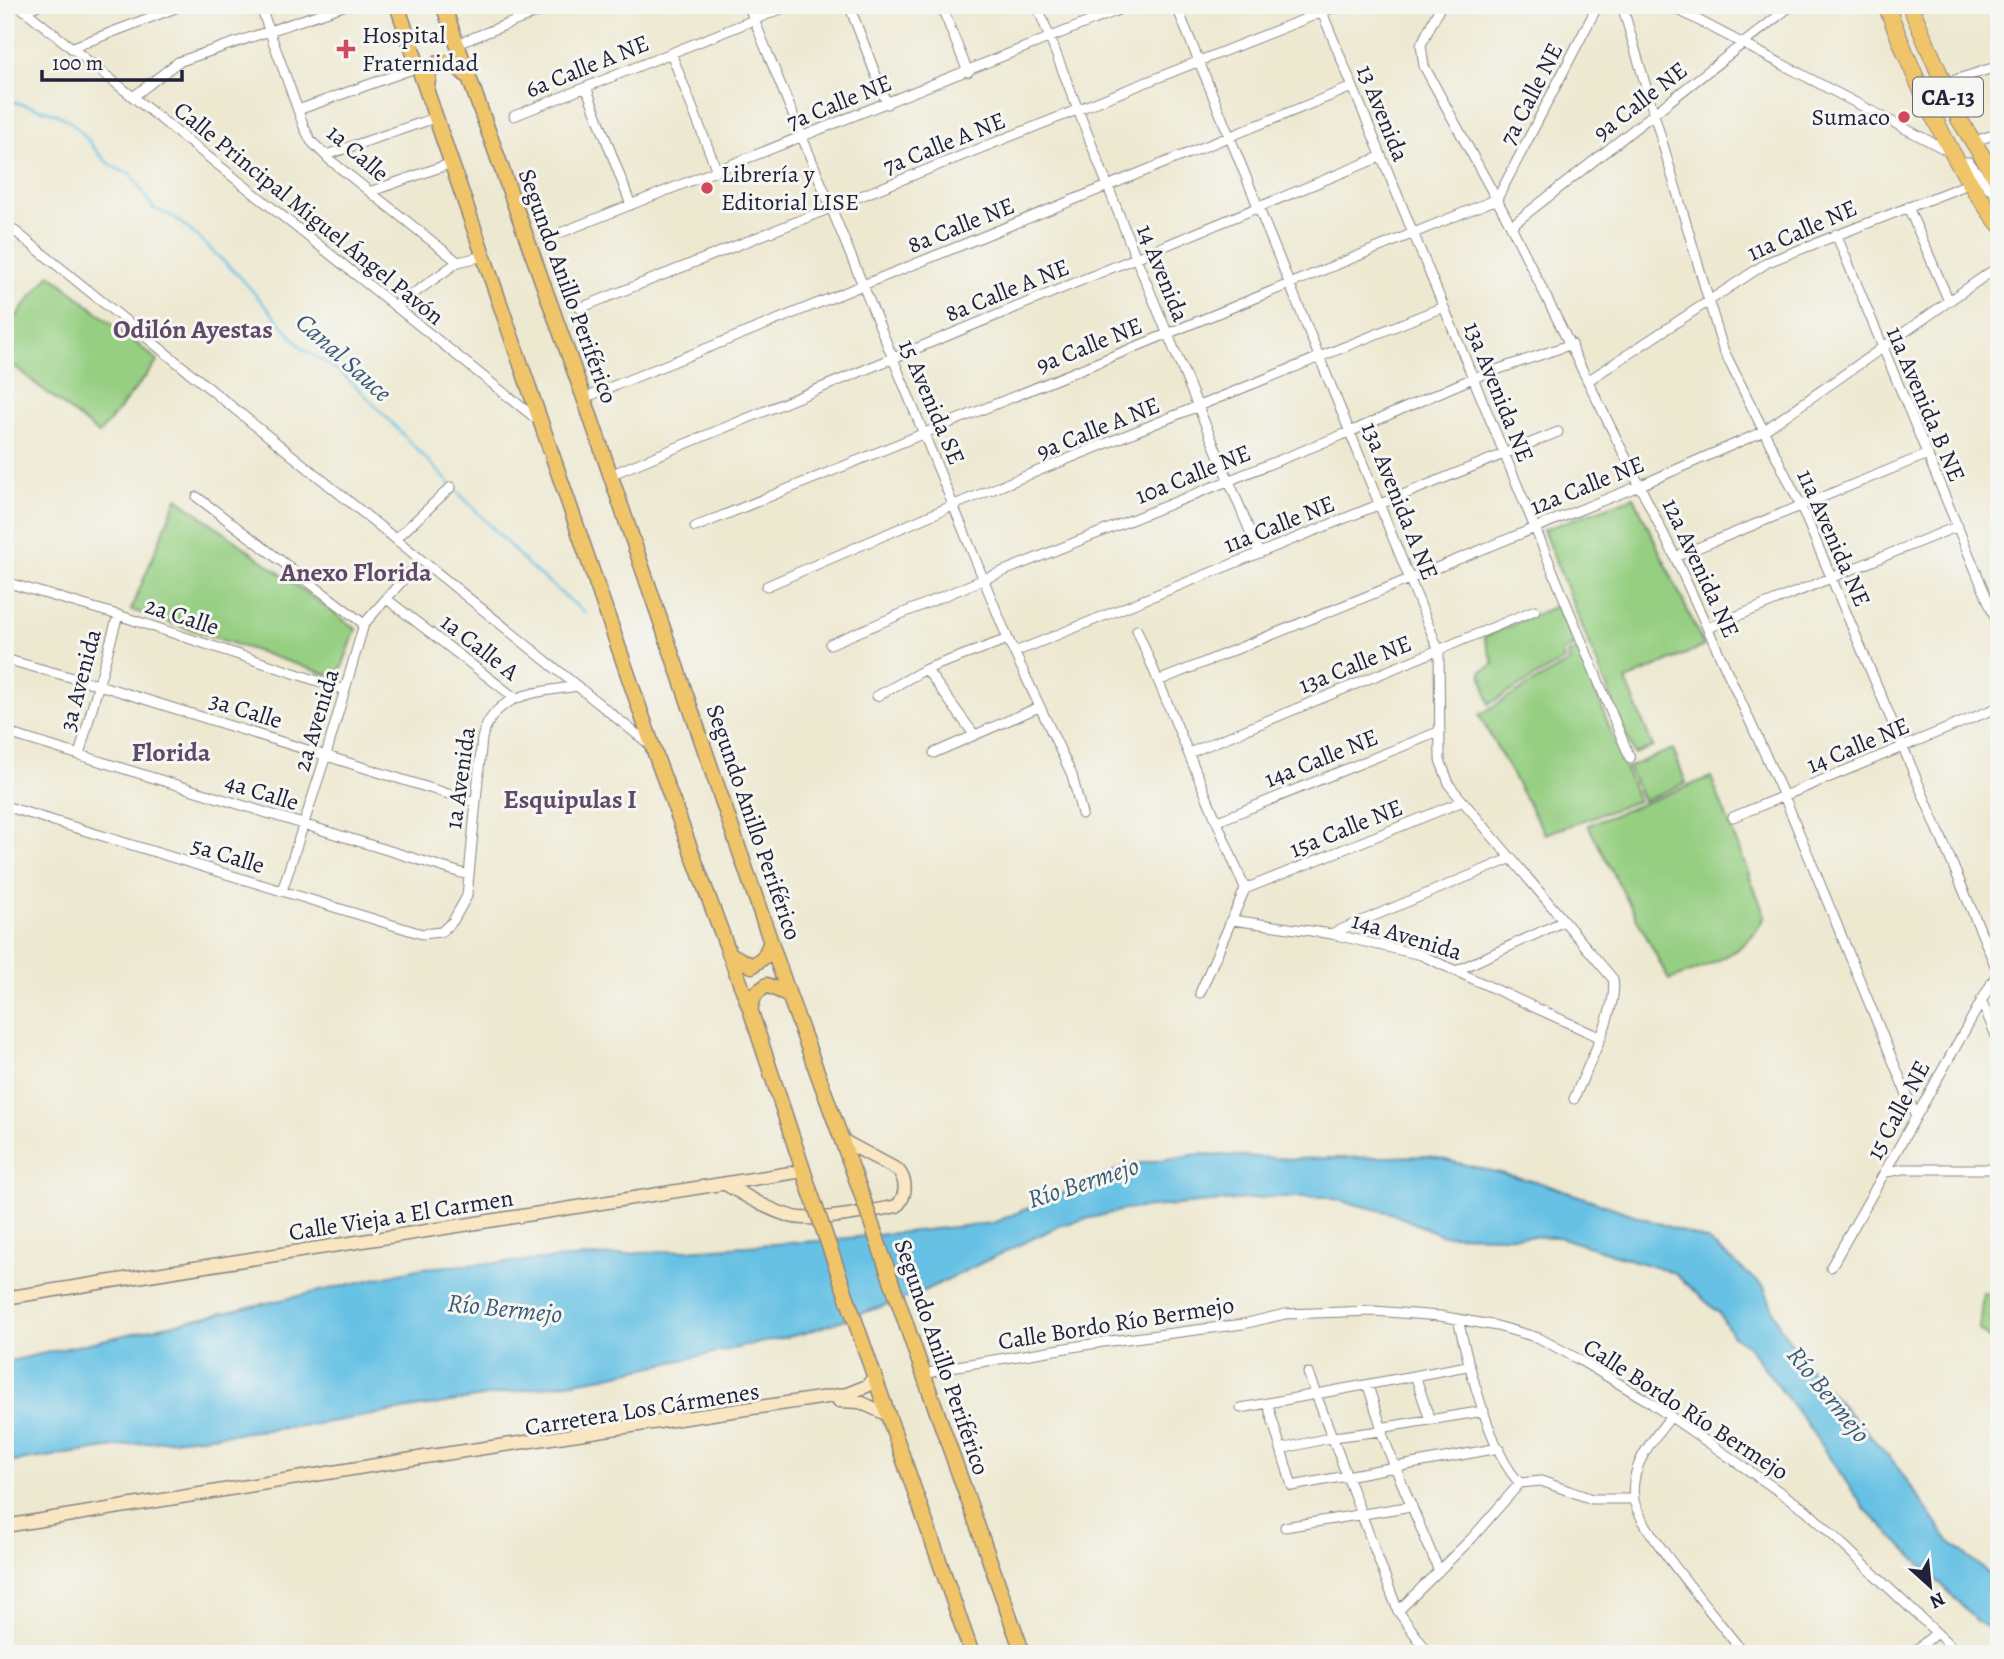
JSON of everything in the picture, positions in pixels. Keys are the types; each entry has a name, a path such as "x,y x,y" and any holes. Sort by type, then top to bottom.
{"highway":[{"name":"CA-13","path":"1886,5 1955,158 1999,224"},
{"name":"CA-13","path":"1910,5 1942,84 1972,142 1999,183"}],"main road":[{"path":"397,5 654,748 750,1009 886,1414 972,1654"},
{"name":"Segundo Anillo Periférico","path":"443,5 584,398 789,995 1023,1654"},
{"path":"428,96 428,76 438,63 448,61 457,65 471,83"},
{"path":"730,954 752,966 764,957 771,942"},
{"path":"750,1009 755,994 767,985 789,995"},
{"path":"724,1184 796,1217 874,1211 897,1206 905,1188 904,1178 898,1170 842,1140"},
{"name":"Calle Vieja a El Carmen","path":"5,1298 803,1171"},
{"name":"Carretera Los Cármenes","path":"5,1526 847,1394 867,1386 874,1377"},
{"name":"Carretera Los Cármenes","path":"402,1462 465,1457 847,1400 860,1402 886,1414"}],"street":[{"path":"21,8 38,5"},
{"path":"71,48 183,5"},
{"name":"1a Calle","path":"260,5 311,141 458,261"},
{"path":"133,97 178,62 346,5"},
{"path":"457,44 556,5"},
{"name":"15 Avenida SE","path":"748,5 1008,639 1072,775 1082,814"},
{"name":"6a Calle A NE","path":"514,116 791,5"},
{"path":"849,5 887,104"},
{"path":"942,5 968,72"},
{"name":"14 Avenida","path":"1037,5 1136,258 1259,553"},
{"name":"7a Calle NE","path":"560,233 1131,5"},
{"name":"13a Avenida A NE","path":"1176,5 1352,431 1439,651 1440,760 1450,786 1562,922 1613,979 1616,992 1599,1037"},
{"name":"7a Calle A NE","path":"580,308 1198,62 1320,9 1340,5"},
{"name":"12a Avenida NE","path":"1441,5 1420,51 1429,76 1572,344 1675,557 1784,796 1916,1117"},
{"name":"7a Calle NE","path":"1497,199 1598,5"},
{"name":"11a Avenida NE","path":"1622,5 1652,115 1723,349 1801,506 1998,971"},
{"path":"1669,5 1955,158 1969,162 1989,188 1999,192"},
{"name":"9a Calle NE","path":"1511,226 1791,5"},
{"name":"Calle Principal Miguel Ángel Pavón","path":"21,8 544,425"},
{"name":"13 Avenida","path":"1320,9 1412,234"},
{"path":"671,53 717,171"},
{"path":"1942,84 1999,66"},
{"path":"298,110 418,67"},
{"path":"586,87 631,205"},
{"name":"8a Calle NE","path":"584,398 1352,87"},
{"path":"326,155 435,118"},
{"path":"1972,142 1999,133"},
{"name":"8a Calle A NE","path":"610,475 1380,157"},
{"path":"372,191 452,163"},
{"name":"11a Calle NE","path":"1589,380 1768,262 1971,183"},
{"name":"9a Calle NE","path":"695,527 1497,199"},
{"path":"1908,207 1948,299"},
{"path":"5,223 654,748"},
{"name":"13a Avenida NE","path":"1412,234 1630,758"},
{"name":"11a Avenida B NE","path":"1836,234 1881,348 1999,627"},
{"path":"396,306 458,261 484,256"},
{"name":"12a Calle NE","path":"1158,681 1641,485 1762,432 1948,299 1999,266"},
{"name":"9a Calle A NE","path":"767,586 954,505 1443,307"},
{"name":"10a Calle NE","path":"830,644 1352,431 1473,377 1572,344"},
{"name":"11a Calle NE","path":"1015,652 1558,432"},
{"path":"1675,557 1928,454"},
{"path":"396,540 451,486"},
{"path":"197,498 364,624"},
{"path":"1708,628 1958,526"},
{"name":"2a Avenida","path":"282,891 326,755 364,624 410,573"},
{"name":"2a Calle","path":"5,582 118,615 345,690"},
{"name":"1a Calle A","path":"388,600 515,698"},
{"name":"13a Calle NE","path":"1189,753 1535,610"},
{"name":"3a Avenida","path":"79,755 118,615"},
{"path":"1137,630 1245,889 1200,993"},
{"path":"877,696 926,669 1008,639"},
{"name":"3a Calle","path":"5,659 99,685 474,802"},
{"path":"926,669 973,733"},
{"name":"1a Avenida","path":"441,932 453,921 467,896 474,802 485,726 496,709 515,698 577,686"},
{"path":"934,753 973,733 1009,722 1039,707"},
{"name":"14 Calle NE","path":"1733,817 1999,707"},
{"name":"4a Calle","path":"5,732 468,875"},
{"name":"14a Calle NE","path":"1218,821 1438,732"},
{"name":"15a Calle NE","path":"1245,889 1461,802"},
{"name":"5a Calle","path":"5,806 422,934 441,932"},
{"path":"1332,934 1512,858"},
{"name":"14a Avenida","path":"1232,920 1332,934 1421,955 1599,1037"},
{"path":"1458,970 1562,922"},
{"name":"15 Calle NE","path":"1831,1267 1998,971"},
{"path":"1981,1000 1999,1042"},
{"path":"1988,1016 1999,1012"},
{"path":"1574,1100 1599,1037"},
{"path":"1887,1172 1904,1169 1999,1169"},
{"name":"Calle Bordo Río Bermejo","path":"924,1375 945,1368 1102,1342 1243,1324 1285,1314 1374,1311 1458,1319 1497,1326 1539,1338 1648,1401 1806,1510 1959,1654"},
{"path":"1458,1319 1467,1366 1484,1411 1499,1447 1520,1483"},
{"path":"1241,1408 1416,1378 1467,1366"},
{"path":"1308,1373 1398,1611 1429,1654"},
{"path":"1416,1378 1430,1420"},
{"path":"1368,1386 1381,1430 1438,1571"},
{"path":"1268,1405 1292,1486 1499,1447"},
{"path":"1281,1449 1333,1437 1484,1411"},
{"path":"1670,1418 1651,1441 1637,1468 1634,1499 1659,1544 1744,1654"},
{"path":"1398,1611 1472,1538 1520,1483 1541,1481 1592,1499 1634,1499"},
{"path":"1285,1527 1412,1506"},
{"path":"1912,1654 1936,1633"}],"green space":[{"path":"50,274 158,361 99,434 5,359 5,330"},
{"path":"1634,497 1704,646 1626,680 1653,747 1634,754 1543,530"},
{"path":"177,498 356,629 338,678 131,610"},
{"path":"1556,606 1576,645 1562,652 1564,660 1489,704 1481,672 1494,664 1484,637"},
{"path":"1579,649 1638,801 1545,834 1479,715 1570,661 1567,654"},
{"path":"1673,749 1686,783 1643,801 1628,767"},
{"path":"1711,777 1765,916 1748,940 1736,950 1711,964 1669,980 1588,825"},
{"path":"1983,1293 1999,1294 1999,1348 1979,1329"}],"water":[{"name":"Río Bermejo","path":"1199,1154 1294,1159 1429,1156 1541,1183 1707,1240 1764,1287 1780,1327 1814,1375 1893,1461 1949,1541 1999,1582 1999,1635 1977,1621 1865,1509 1803,1419 1748,1346 1733,1336 1719,1313 1674,1273 1558,1237 1442,1235 1391,1213 1325,1197 1270,1197 1128,1209 1061,1225 915,1295 805,1333 604,1377 311,1425 135,1444 5,1463 5,1362 422,1268 818,1241 993,1223 1129,1165"}],"waterway":[{"name":"Canal Sauce","path":"5,99 49,111 66,119 111,165 131,174 154,209 174,217 199,238 241,278 303,349 340,372 361,391 530,567 585,613"}],"place":[{"name":"Hospital Fraternidad","path":"346,49"},
{"name":"Sumaco","path":"1904,117"},
{"name":"Librería y Editorial LISE","path":"707,188"}],"district":[{"name":"Odilón Ayestas","path":"193,329"},
{"name":"Anexo Florida","path":"356,572"},
{"name":"Florida","path":"171,752"},
{"name":"Esquipulas I","path":"570,799"}]}
